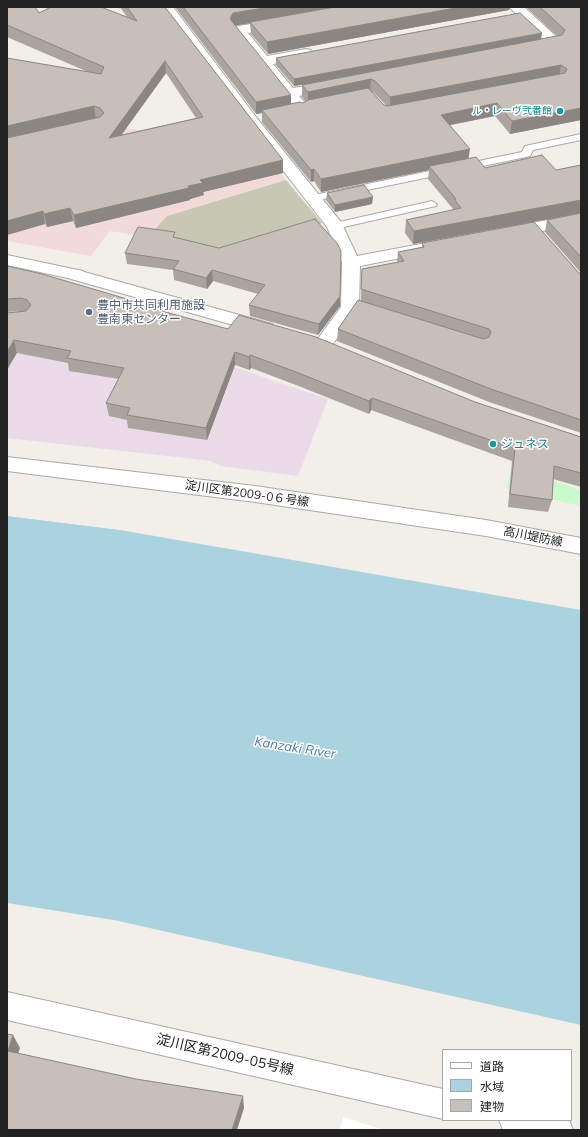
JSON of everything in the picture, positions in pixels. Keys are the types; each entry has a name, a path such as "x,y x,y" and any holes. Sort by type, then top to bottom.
{"street":[{"path":"166,7 255,119 335,226 351,262 357,307 350,308 323,344"},
{"path":"515,12 555,43 516,50"},
{"path":"293,21 239,30 302,109"},
{"path":"264,61 319,51"},
{"path":"290,93 345,83"},
{"path":"495,235 538,233 581,219"},
{"path":"351,262 442,245"},
{"path":"7,260 77,274 279,332"},
{"name":"淀川区第2009-0６号線","path":"7,464 255,494 486,528"},
{"name":"高川堤防線","path":"486,528 581,546"},
{"name":"淀川区第2009-05号線","path":"7,1006 442,1104"},
{"path":"518,1121 558,1130"}],"lane":[{"path":"314,198 526,154 529,148 581,137"},
{"path":"335,226 432,204"}],"shaded area":[{"path":"239,119 286,180 167,216 148,237 110,231 91,256 7,241 7,148 106,125 168,135"},
{"path":"286,180 322,223 232,255 148,237 167,216"},
{"path":"7,325 129,336 237,368 328,399 298,476 220,466 211,461 7,438"}],"green space":[{"path":"513,465 581,491 581,506 506,488"}],"water":[{"name":"Kanzaki River","path":"7,516 120,530 581,610 581,1025 114,920 7,903"}],"pier":[{"path":"343,1117 384,1130 340,1130"}],"building":[{"path":"7,7 35,7 39,13 51,7 101,7 137,21 127,7 165,7 283,160 200,180 203,183 188,186 189,188 74,215 70,208 44,214 43,211 7,221 7,138 100,117 104,113 100,108 94,106 7,126 7,58 101,74 104,67 7,25","holes":["165,61 203,117 109,138"]},
{"path":"183,7 270,7 233,13 230,19 291,95 256,102"},
{"path":"335,7 461,7 267,42 250,22"},
{"path":"540,7 581,7 581,108 512,121 497,103 441,115 470,149 321,179 314,169 311,170 262,110 300,102 303,103 308,100 368,88 384,105 388,106 565,73 567,69 561,65 390,97 375,81 371,79 308,92 302,85 562,35 565,30"},
{"path":"520,13 542,33 294,79 276,58"},
{"path":"542,155 556,170 581,165 581,200 414,231 406,220 461,208 454,199 456,199 429,166 476,157 485,168"},
{"path":"364,185 373,197 335,205 327,193"},
{"path":"581,213 581,257 547,220"},
{"path":"315,219 337,243 341,251 340,296 319,324 249,305 265,285 212,270 206,278 173,269 179,261 125,253 138,227 175,232 173,237 219,248"},
{"path":"534,222 581,274 581,420 491,389 338,329 358,300 480,338 484,339 489,337 491,332 489,329 361,289 362,269 404,261 398,252 424,247 422,243"},
{"path":"7,266 42,274 169,313 228,329 239,315 316,337 475,402 581,437 581,473 554,466 552,500 510,494 515,449 372,398 369,401 250,355 249,357 235,352 206,428 127,415 130,408 106,403 124,368 67,358 71,351 14,340 7,352 7,313 26,311 31,305 27,300 21,298 7,299"},
{"path":"7,1034 13,1035 8,1051 136,1079 243,1096 232,1130 7,1130"}],"place":[{"name":"ル・レーヴ弐番館","path":"560,111"},
{"name":"豊中市共同利用施設 豊南東センター","path":"89,312"},
{"name":"ジュネス","path":"493,444"}]}
